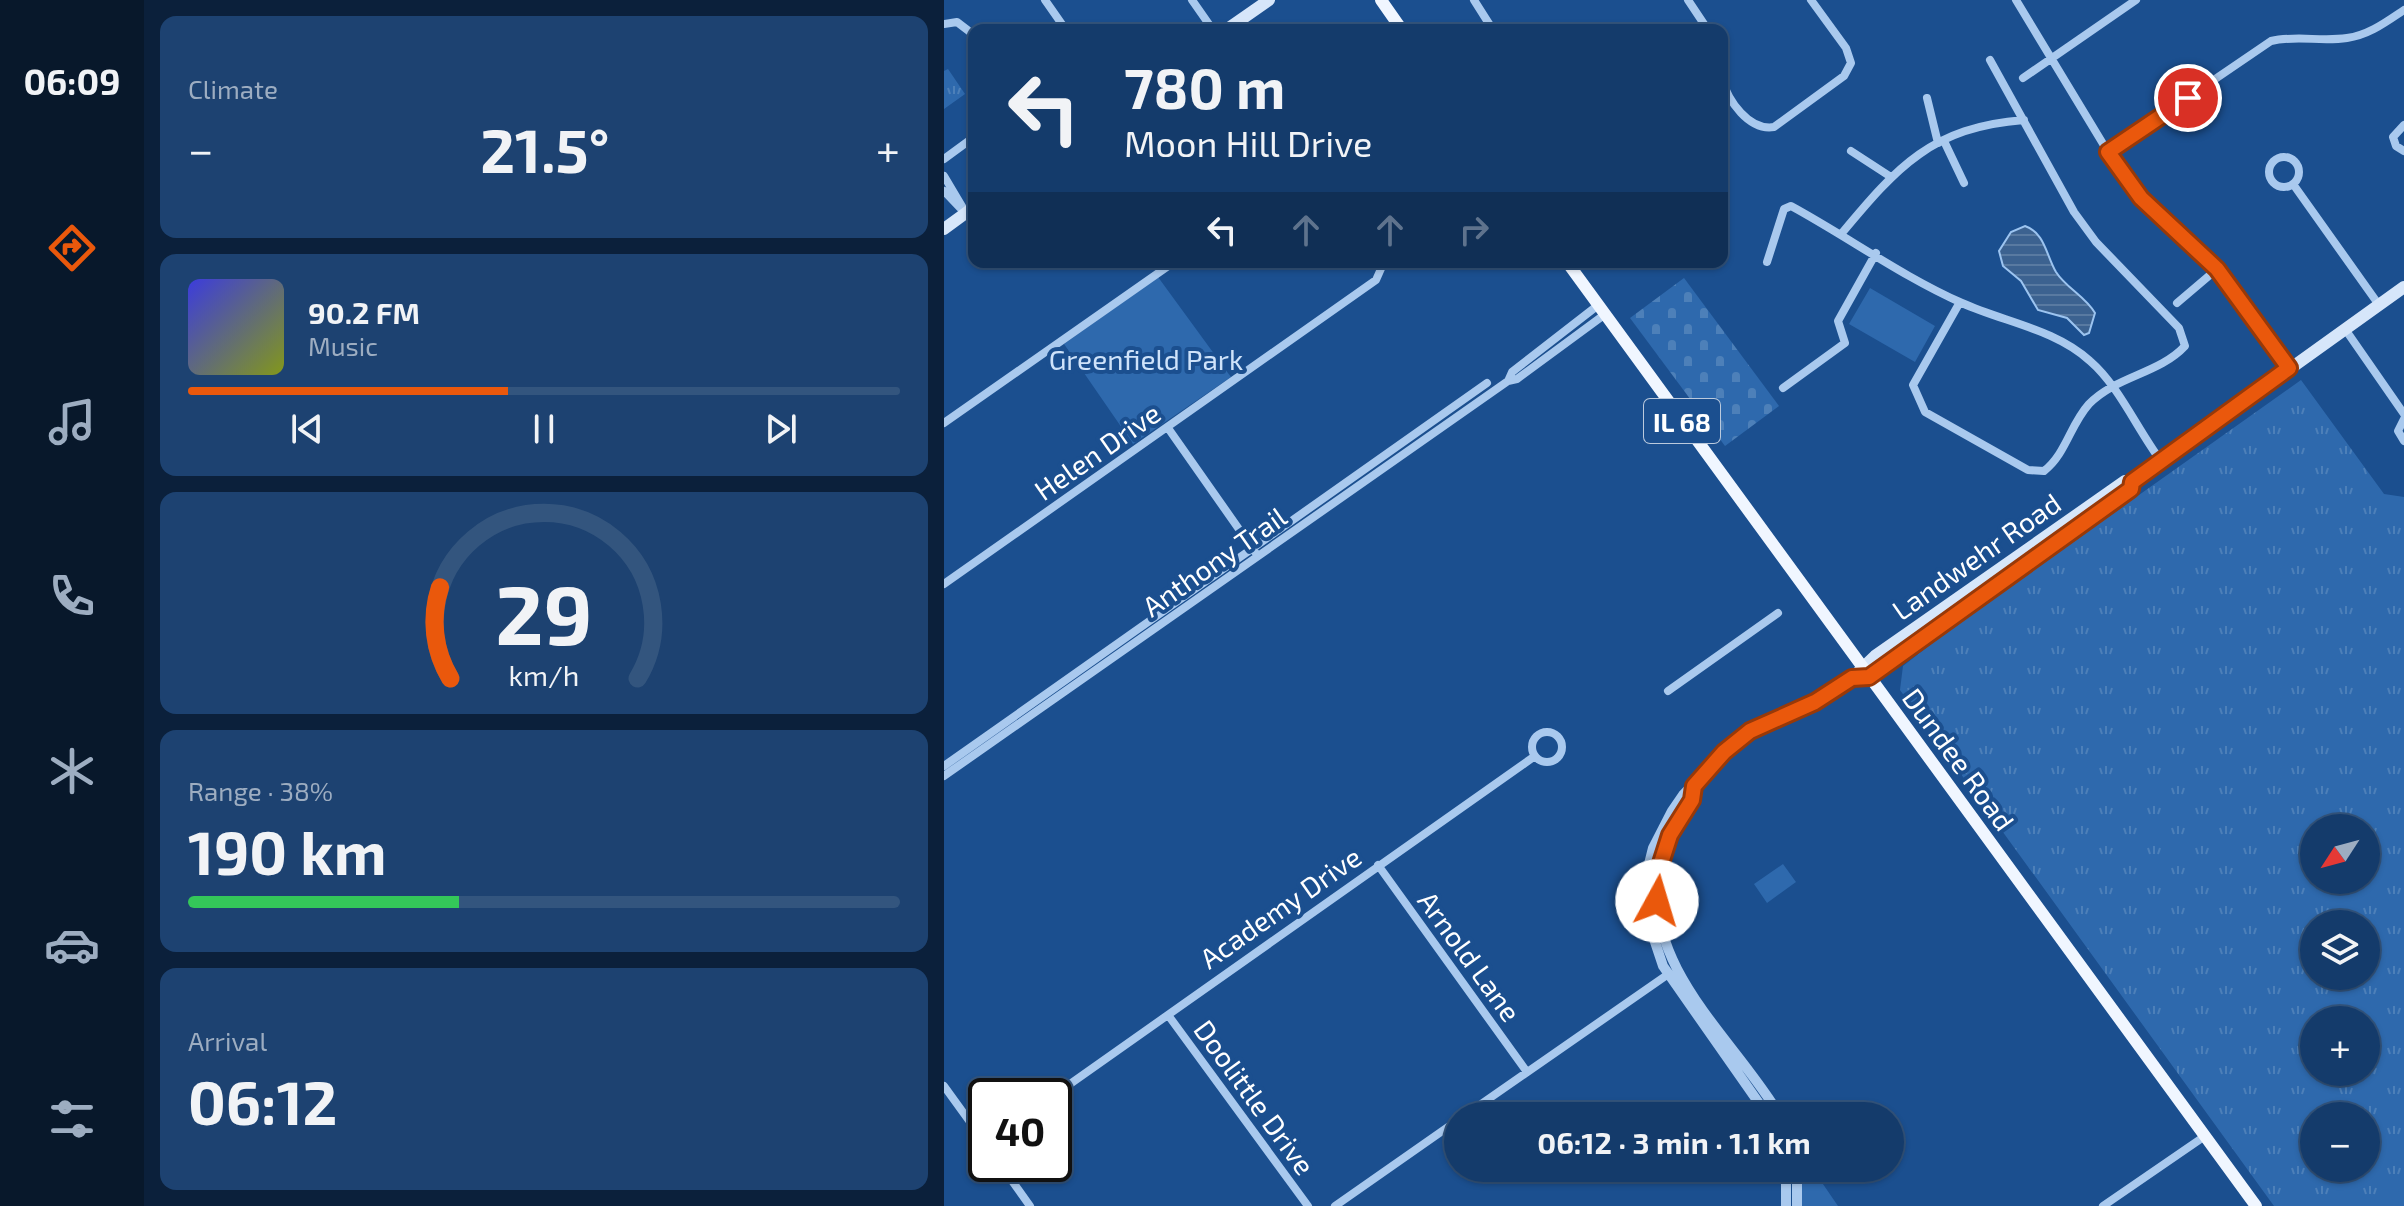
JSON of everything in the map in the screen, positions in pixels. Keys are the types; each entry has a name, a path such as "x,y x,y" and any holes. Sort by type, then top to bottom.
{"main road":[{"path":"1235,24 1269,0"},
{"path":"1381,0 1398,24"},
{"path":"944,229 968,211"},
{"name":"Dundee Road","path":"1571,268 2256,1206"},
{"name":"Landwehr Road","path":"1865,672 2131,489 2132,482 2404,287"},
{"path":"1852,678 1865,672"}],"street":[{"path":"1045,0 1062,24"},
{"path":"1192,0 1209,24"},
{"path":"1474,0 1489,24"},
{"path":"1688,0 1704,24"},
{"path":"1728,88 1752,125 1774,127 1844,76 1851,63 1846,48 1811,0"},
{"path":"2016,0 2108,152 2141,198 2217,269 2289,368"},
{"path":"2023,78 2136,0"},
{"path":"2108,152 2271,41 2293,36 2347,38 2372,31 2404,10"},
{"path":"944,24 957,22 968,30"},
{"path":"1960,302 1913,385 1916,400 1925,412 2028,470 2044,471 2057,461 2071,428 2091,402 2114,387 2171,361 2185,346 2179,328 2096,242 2074,212 1990,60"},
{"path":"1927,98 1941,142 1964,183"},
{"path":"1842,233 1911,157 1994,122 2024,120"},
{"path":"2404,125 2397,129 2393,137 2396,146 2404,151"},
{"path":"944,159 968,141"},
{"path":"1851,151 1891,177"},
{"path":"944,176 968,207"},
{"path":"2293,184 2379,305"},
{"path":"944,191 968,209"},
{"path":"1767,262 1784,209 1791,206 1960,302 2061,339 2090,361 2114,387 2134,424 2161,461"},
{"path":"1783,388 1845,343 1838,321 1876,253"},
{"path":"944,423 1165,268"},
{"name":"Helen Drive","path":"944,584 1376,280 1381,268"},
{"path":"2177,303 2217,269"},
{"name":"Anthony Trail","path":"944,766 1255,552 1438,433 1508,381 1517,379 1601,310"},
{"path":"2345,329 2404,417 2398,431 2404,441"},
{"name":"Anthony Trail","path":"944,776 1487,383"},
{"path":"1431,423 1438,433"},
{"path":"1168,428 1255,552"},
{"path":"1668,691 1778,613"},
{"path":"1758,1102 1667,975 1650,927 1647,872 1666,820 1683,795 1750,731 1815,702 1852,678"},
{"name":"Academy Drive","path":"1072,1083 1535,756"},
{"path":"1694,786 1692,800 1670,835 1661,863 1657,901 1664,941 1677,969 1770,1102"},
{"name":"Arnold Lane","path":"1378,865 1527,1072"},
{"path":"1484,1102 1667,975"},
{"name":"Doolittle Drive","path":"1168,1015 1308,1206"},
{"path":"944,1086 968,1119"},
{"path":"1335,1206 1444,1130"},
{"path":"2103,1206 2205,1136"},
{"path":"1013,1182 1030,1206"},
{"path":"1786,1182 1786,1206"},
{"path":"1797,1182 1797,1206"}],"green space":[{"path":"948,69 965,94 944,109 944,71"},
{"name":"Greenfield Park","path":"1158,277 1231,377 1133,444 1064,344"},
{"path":"1684,278 1779,406 1725,446 1630,318"},
{"path":"1870,288 1935,326 1915,362 1849,324"},
{"path":"2301,380 2384,494 2404,497 2404,1206 2274,1206 1900,690 1903,666 1953,627"},
{"path":"1783,864 1796,882 1767,903 1754,884"},
{"path":"1800,1182 1822,1182 1838,1206 1801,1206"}],"shaded area":[{"path":"2025,226 2041,239 2060,278 2095,313 2089,333 2084,335 2067,318 2038,310 2021,281 2003,266 1999,251 2011,232"}],"route":[{"path":"1657,901 1658,875 1670,835 1692,800 1694,786 1724,752 1750,731 1815,702 1852,678 1869,677 2131,489 2132,482 2289,368 2217,269 2141,198 2108,152 2188,98"}]}
